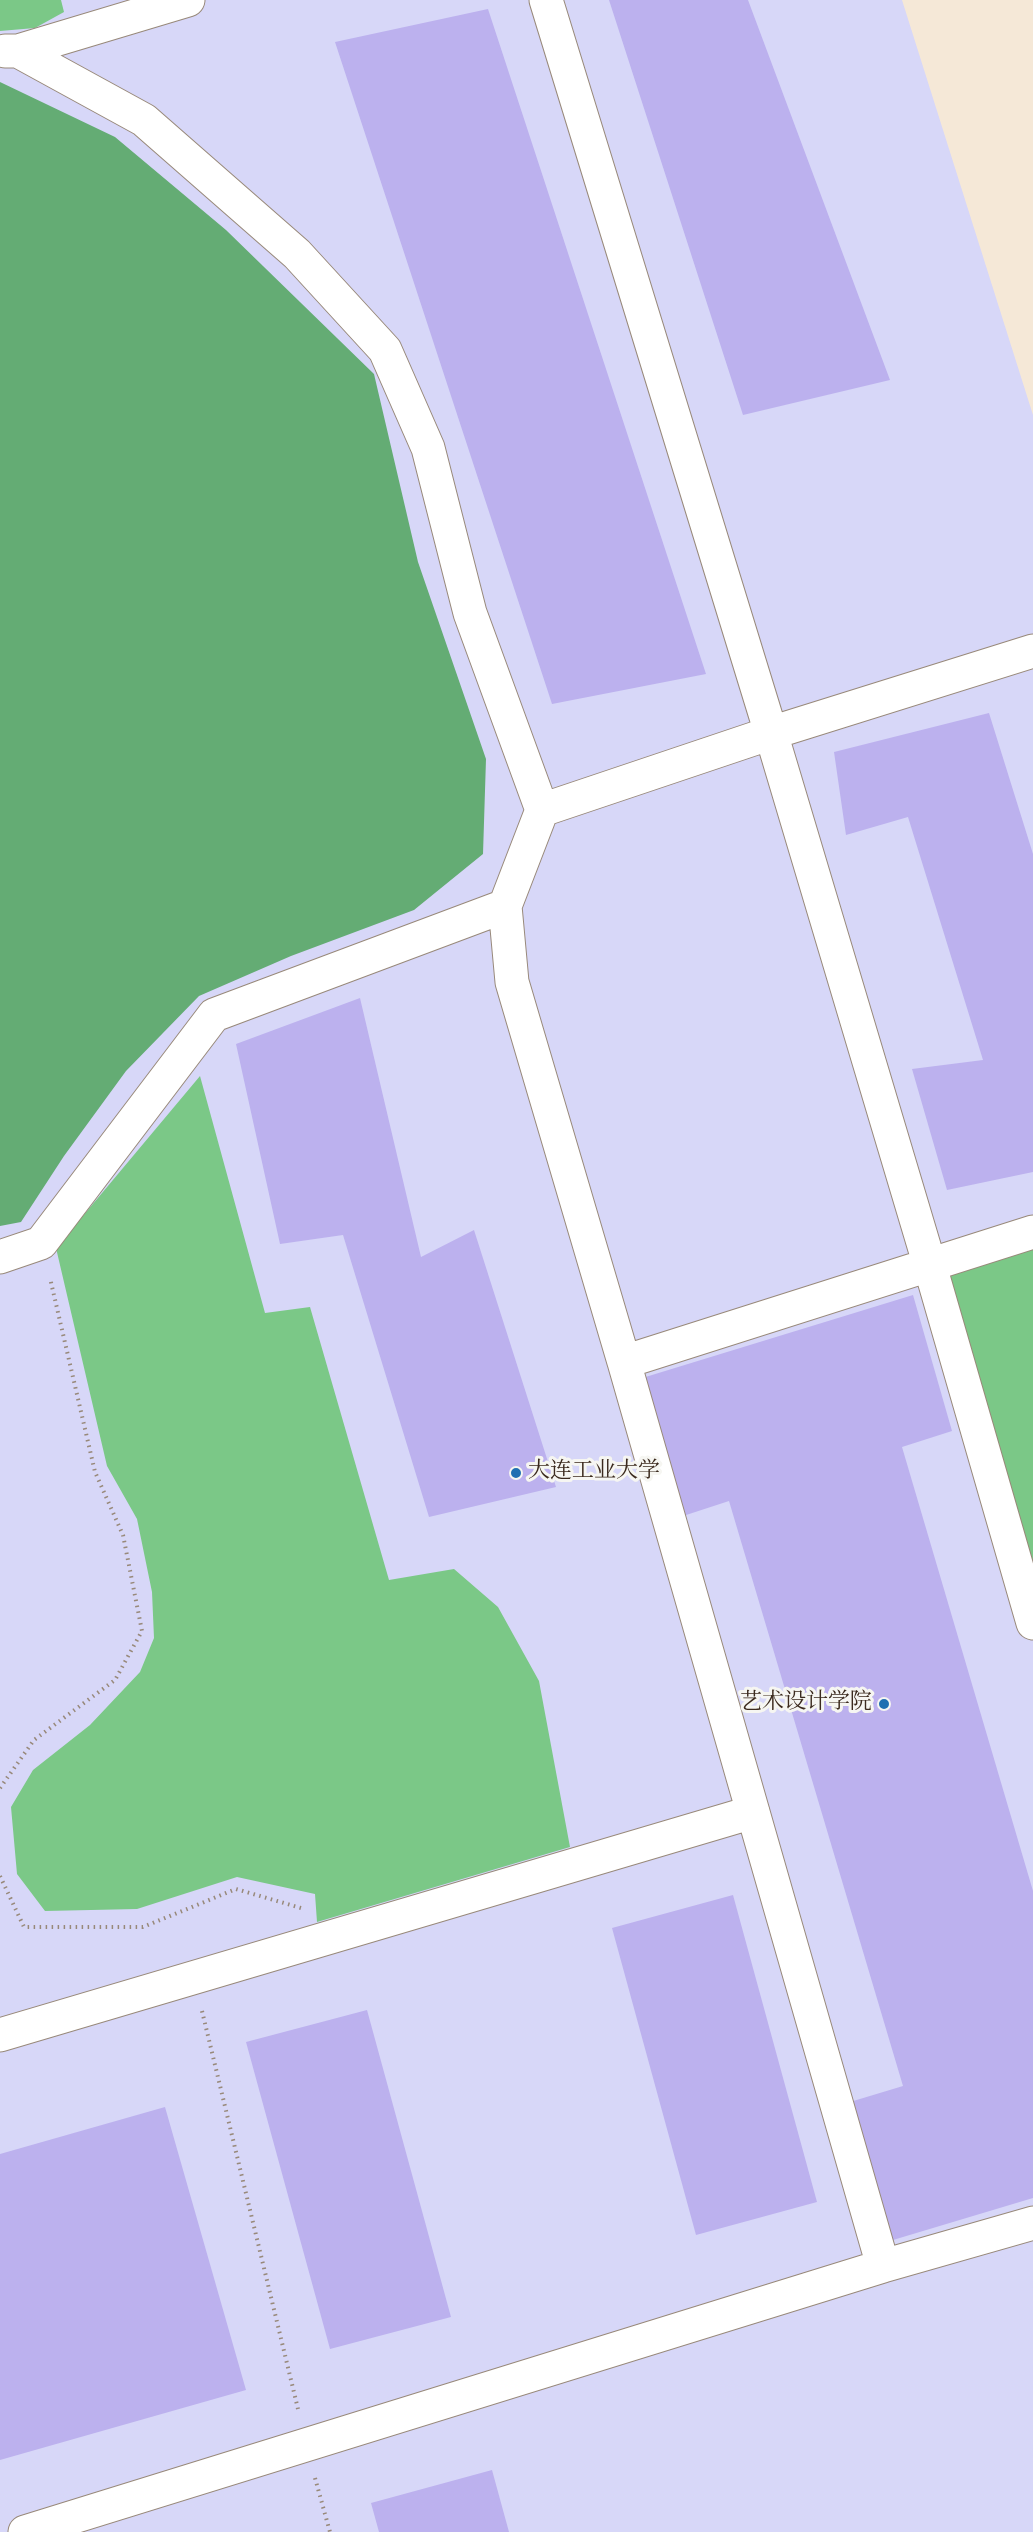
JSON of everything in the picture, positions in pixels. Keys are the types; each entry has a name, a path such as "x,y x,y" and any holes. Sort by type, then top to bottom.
{"street":[{"path":"9,51 188,0"},
{"path":"546,0 771,733 930,1266 1033,1623"},
{"path":"9,51 144,120 297,254 385,350 428,448 470,613 542,810 505,906 512,982 624,1362 883,2265"},
{"path":"542,810 771,733 1033,651"},
{"path":"0,1257 41,1243 213,1014 505,906"},
{"path":"624,1362 1033,1232"},
{"path":"0,2035 753,1812"},
{"path":"25,2532 883,2265 1033,2223"}],"path":[{"path":"0,1788 34,1740 115,1680 141,1631 123,1535 95,1472 41,1243"},
{"path":"0,1876 24,1927 143,1927 236,1889 304,1908 289,1949"},
{"path":"194,1977 306,2445 330,2532"}],"shaded area":[{"name":"大连工业大学","path":"0,0 902,0 1033,415 1033,2532 0,2532"}],"green space":[{"path":"0,0 61,0 64,12 35,28 0,31"},
{"path":"0,82 115,137 226,230 374,374 418,562 486,759 483,854 414,910 291,956 199,996 126,1071 64,1156 21,1222 0,1226"},
{"path":"200,1076 265,1313 310,1307 389,1580 454,1569 498,1607 539,1681 570,1847 317,1922 315,1894 237,1877 137,1909 45,1911 17,1874 11,1807 33,1770 90,1725 140,1672 154,1638 152,1592 137,1519 107,1466 56,1248"},
{"path":"1033,1242 1033,1580 942,1270"}],"building":[{"path":"609,0 748,0 890,380 743,415"},
{"path":"488,9 706,674 552,704 335,42"},
{"path":"989,713 1033,854 1033,1172 947,1190 912,1069 983,1060 908,817 846,835 834,752"},
{"path":"360,998 421,1257 474,1230 556,1487 429,1517 343,1235 280,1244 236,1044"},
{"name":"艺术设计学院","path":"913,1295 952,1431 902,1447 1033,1891 1033,2198 893,2240 850,2102 903,2086 729,1501 680,1517 639,1379"},
{"path":"733,1895 817,2202 696,2235 612,1928"},
{"path":"367,2010 451,2317 330,2349 246,2042"},
{"path":"165,2107 246,2390 0,2460 0,2154"},
{"path":"492,2470 509,2532 379,2532 371,2503"}],"place":[{"name":"大连工业大学","path":"516,1473"},
{"name":"艺术设计学院","path":"884,1704"}]}
